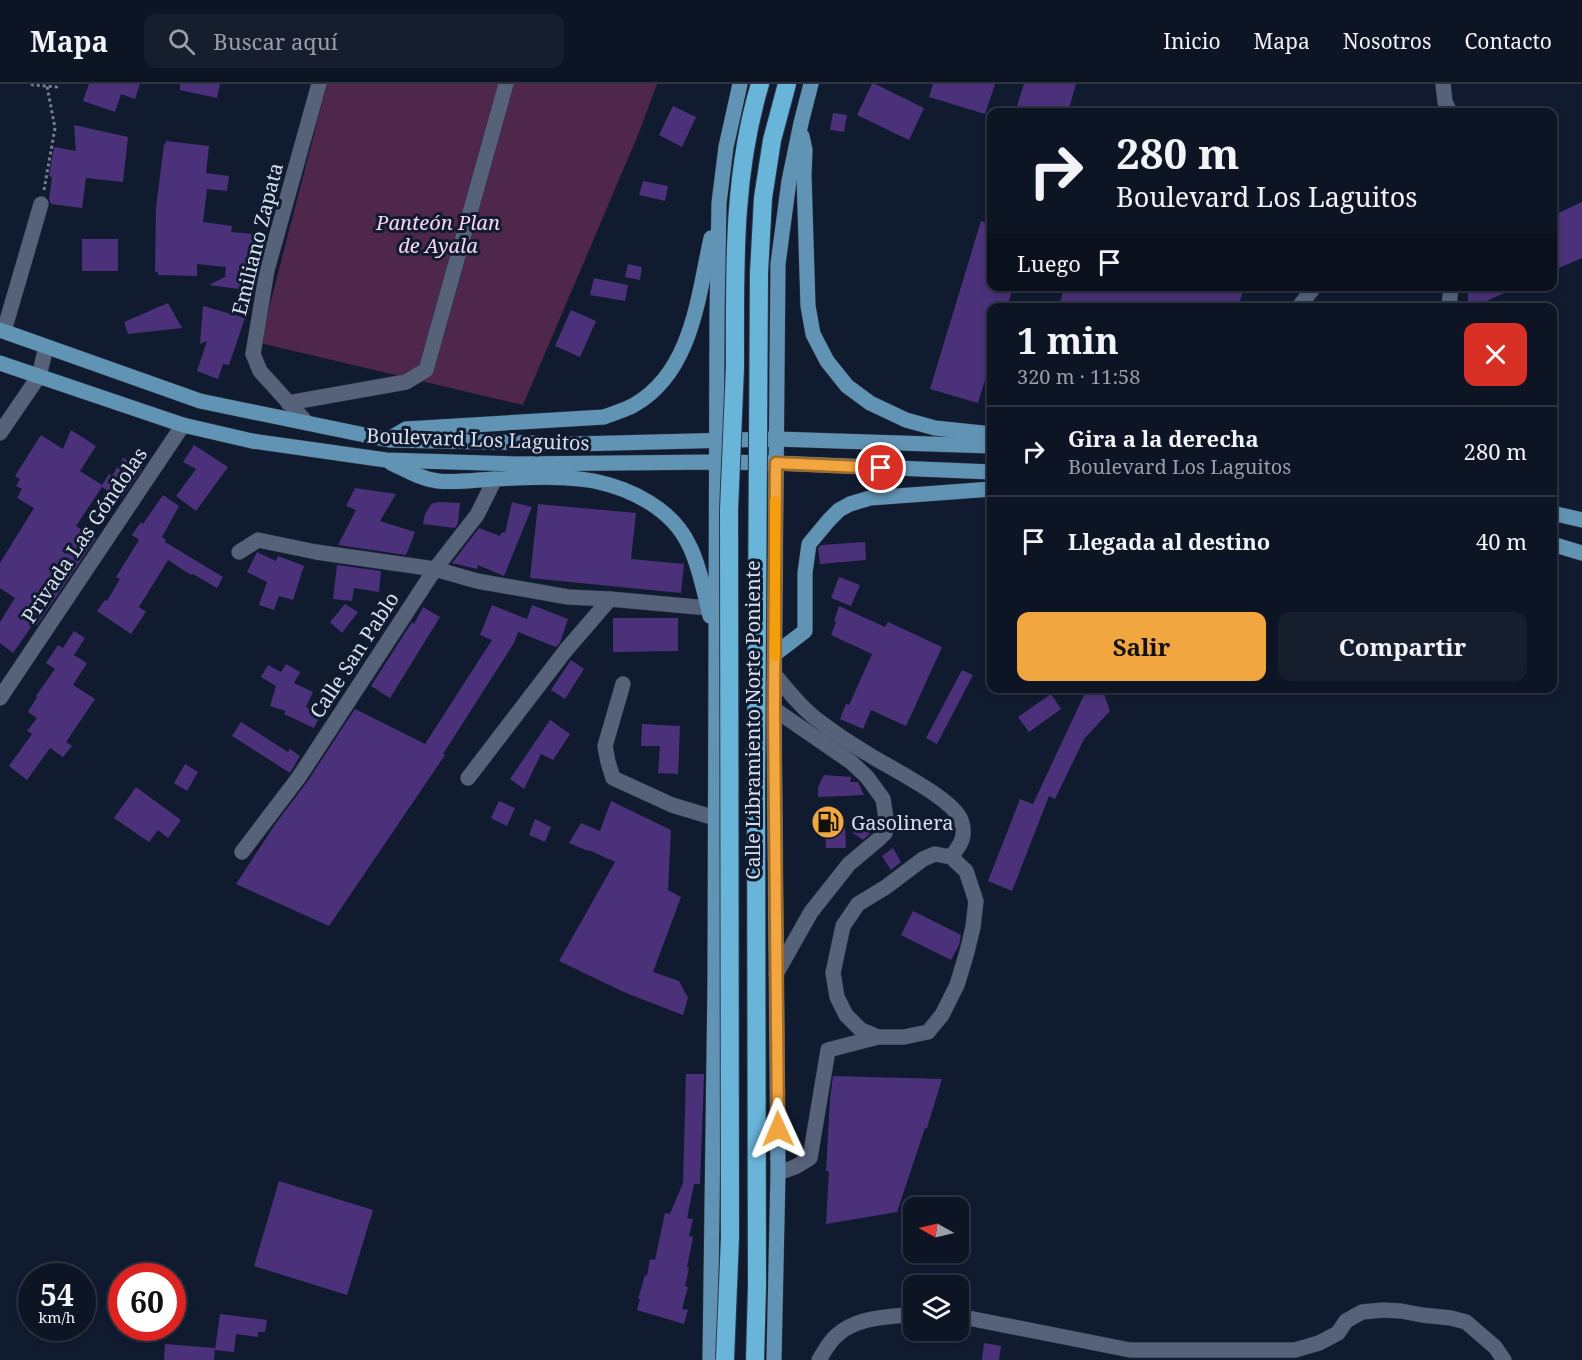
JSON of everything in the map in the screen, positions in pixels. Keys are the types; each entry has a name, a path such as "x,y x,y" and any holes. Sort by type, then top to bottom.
{"highway":[{"name":"Calle Libramiento Norte Poniente","path":"725,1360 730,1237 729,510 735,367 736,234 741,172 751,113 760,84"},
{"name":"Calle Libramiento Norte Poniente","path":"755,1360 758,1286 756,781 759,273 763,198 772,140 787,84"}],"main road":[{"name":"Calle Libramiento Norte Poniente","path":"710,1360 715,984 719,203 726,147 740,84"},
{"name":"Calle Libramiento Norte Poniente","path":"774,1360 778,1173 774,709 778,264 789,181 811,84"},
{"path":"801,123 805,150 808,306 813,334 826,361 854,392 870,403 906,420 935,428 987,433"},
{"path":"389,440 406,429 604,417 634,405 654,390 672,370 688,338 719,203"},
{"path":"2,331 200,400 389,440 573,444 776,440 987,446"},
{"name":"Boulevard Los Laguitos","path":"0,363 183,425 252,441 386,460 516,465 776,463"},
{"path":"386,460 414,474 438,482 563,478 594,481 625,491 654,505 676,525 690,546 716,636"},
{"path":"776,463 987,472"},
{"path":"775,654 805,631 805,573 809,544 839,510 870,498 987,489"},
{"path":"1557,514 1582,520"},
{"path":"1557,546 1582,553"}],"street":[{"name":"Emiliano Zapata","path":"307,423 260,371 253,354 267,270 319,84"},
{"path":"288,403 406,382 426,370 506,84"},
{"path":"1443,84 1448,108"},
{"path":"2,331 41,204"},
{"path":"1302,303 1311,291"},
{"path":"0,433 39,376 46,347"},
{"name":"Privada Las Góndolas","path":"0,698 183,425"},
{"name":"Calle San Pablo","path":"242,852 299,777 435,569 477,515 495,479"},
{"path":"239,552 258,540 316,552 435,569 477,581 568,597 708,608"},
{"path":"468,778 559,659 610,599"},
{"path":"775,675 790,694 820,723 951,806 960,819 963,831 962,842 951,857"},
{"path":"623,684 605,746 613,778 672,805 715,818"},
{"path":"774,709 851,762 867,777 883,799 887,825 880,838 849,864 811,912 776,974"},
{"path":"778,1173 810,1158 828,1050 878,1037 904,1037 928,1032 942,1015 957,985 973,927 976,901 966,871 951,857 935,854 923,860 858,904 843,926 833,973 837,997 846,1015 861,1029 878,1037"},
{"path":"969,1318 1130,1350 1295,1350 1319,1343 1338,1333 1346,1321 1362,1312 1401,1311 1466,1322 1495,1347 1504,1360"},
{"path":"819,1360 835,1337 852,1325 903,1315"}],"path":[{"path":"32,84 57,87 59,84"},
{"path":"41,204 55,128 47,86"}],"green space":[{"name":"Panteón Plan de Ayala","path":"327,84 657,84 638,135 523,405 260,343"}],"building":[{"path":"89,84 140,84 135,99 121,94 115,112 83,101"},
{"path":"180,84 220,84 217,98 180,90"},
{"path":"872,84 924,108 909,140 857,115"},
{"path":"933,84 995,84 985,114 929,97"},
{"path":"1024,84 1076,84 1069,108 1016,108"},
{"path":"673,106 696,117 682,147 659,135"},
{"path":"833,113 847,115 844,132 830,130"},
{"path":"74,125 128,137 123,182 86,178 82,208 51,204 49,199 52,177 49,176 54,147 76,151"},
{"path":"166,141 209,146 206,173 229,176 227,191 207,189 203,222 232,226 231,232 264,235 254,291 209,285 227,276 225,276 226,267 197,264 197,276 158,275 158,272 155,272 156,208"},
{"path":"643,181 668,186 665,201 639,195"},
{"path":"1582,202 1582,258 1557,269 1557,214"},
{"path":"981,221 987,223 987,291 1012,291 1008,303 987,303 987,373 978,403 930,389"},
{"path":"82,239 118,239 118,271 82,271"},
{"path":"628,264 642,267 640,280 625,277"},
{"path":"594,278 628,285 625,301 590,295"},
{"path":"1063,291 1243,291 1239,303 1060,303"},
{"path":"1468,291 1508,291 1483,303 1468,303"},
{"path":"168,303 182,328 128,334 124,322"},
{"path":"203,306 245,318 229,365 223,364 218,379 197,371 207,341 200,344"},
{"path":"571,310 596,321 580,357 555,346"},
{"path":"71,430 96,446 80,471 102,485 109,474 112,476 123,458 142,469 121,499 102,487 76,526 96,538 37,625 34,623 13,653 0,643 0,622 15,598 0,588 0,563 34,508 17,498 22,489 16,486 20,479 15,476 41,435 63,449"},
{"path":"194,445 228,467 196,511 176,496 196,469 183,462"},
{"path":"355,488 396,494 380,521 415,532 406,555 338,545 356,510 346,506"},
{"path":"163,495 179,506 162,537 166,540 165,542 223,577 217,588 168,560 139,607 146,612 131,634 97,611 105,600 107,601 120,579 116,577 139,540 132,535 141,522 143,524"},
{"path":"440,502 460,503 458,523 455,528 423,524 430,506"},
{"path":"512,502 532,507 504,576 478,565 477,569 452,563 479,528 500,536 502,532 505,533"},
{"path":"538,504 636,513 631,559 684,564 681,593 530,578"},
{"path":"865,542 866,560 820,564 818,548 821,545"},
{"path":"257,552 276,561 278,556 304,566 293,600 279,596 274,610 259,605 267,582 247,572"},
{"path":"337,565 381,571 379,592 354,588 352,601 333,599"},
{"path":"839,577 860,585 851,606 831,598"},
{"path":"345,604 358,612 342,633 330,622"},
{"path":"492,605 527,619 532,605 568,619 560,643 556,647 518,632 514,643 443,754 445,755 329,926 236,884 355,709 425,744 492,640 480,635"},
{"path":"839,606 885,627 888,622 942,647 906,726 871,710 863,729 840,719 846,704 849,705 872,654 831,635"},
{"path":"423,607 440,617 390,698 371,686 412,622 414,624"},
{"path":"613,618 678,618 678,651 613,652"},
{"path":"74,631 85,638 74,655 87,663 73,685 95,699 66,742 72,746 63,757 50,748 27,780 9,766 32,734 27,731 37,718 28,712 55,669 46,663 58,645 63,648"},
{"path":"571,660 584,669 565,699 551,690"},
{"path":"286,664 300,672 294,683 313,692 306,707 321,714 314,728 284,714 286,711 270,706 276,686 261,677 268,665 281,672"},
{"path":"962,670 973,675 937,744 926,738"},
{"path":"1085,693 1104,693 1110,711 1084,739 1055,799 1049,796 1012,891 988,881 1020,799 1033,804"},
{"path":"1051,694 1061,709 1029,732 1018,717"},
{"path":"550,720 570,734 553,760 541,754 524,789 510,779"},
{"path":"241,722 288,752 290,749 300,756 290,773 232,736"},
{"path":"642,724 680,726 678,774 658,773 660,746 641,746"},
{"path":"185,764 198,772 187,791 174,783"},
{"path":"824,775 851,777 850,782 858,782 864,795 818,797 818,787"},
{"path":"136,787 181,820 168,838 158,830 149,842 114,818"},
{"path":"499,801 515,808 507,826 491,818"},
{"path":"611,801 671,830 668,890 681,897 653,972 679,981 688,998 683,1015 626,993 559,961 615,862 569,843 581,823 600,831"},
{"path":"865,816 877,825 863,840 853,833"},
{"path":"535,819 551,827 545,842 529,835"},
{"path":"845,828 846,848 826,848 825,829"},
{"path":"893,848 901,862 891,870 882,856"},
{"path":"913,911 961,935 959,945 951,960 901,935"},
{"path":"686,1074 704,1074 700,1184 694,1184 687,1218 693,1219 689,1236 693,1237 685,1286 688,1287 682,1309 688,1310 684,1324 637,1310 650,1259 655,1260 665,1213 670,1214 683,1183"},
{"path":"833,1076 942,1079 897,1212 826,1224 829,1171 826,1171"},
{"path":"279,1181 373,1210 347,1295 254,1266"},
{"path":"220,1314 267,1320 265,1332 258,1332 258,1337 236,1334 234,1352 215,1350"},
{"path":"984,1343 1001,1346 999,1360 982,1360"},
{"path":"165,1344 215,1348 214,1360 164,1360"}],"slow traffic":[{"path":"775,501 775,656"}],"place":[{"name":"Gasolinera","path":"828,822"}],"route":[{"path":"778,1129 774,709 776,463 881,468"}]}
